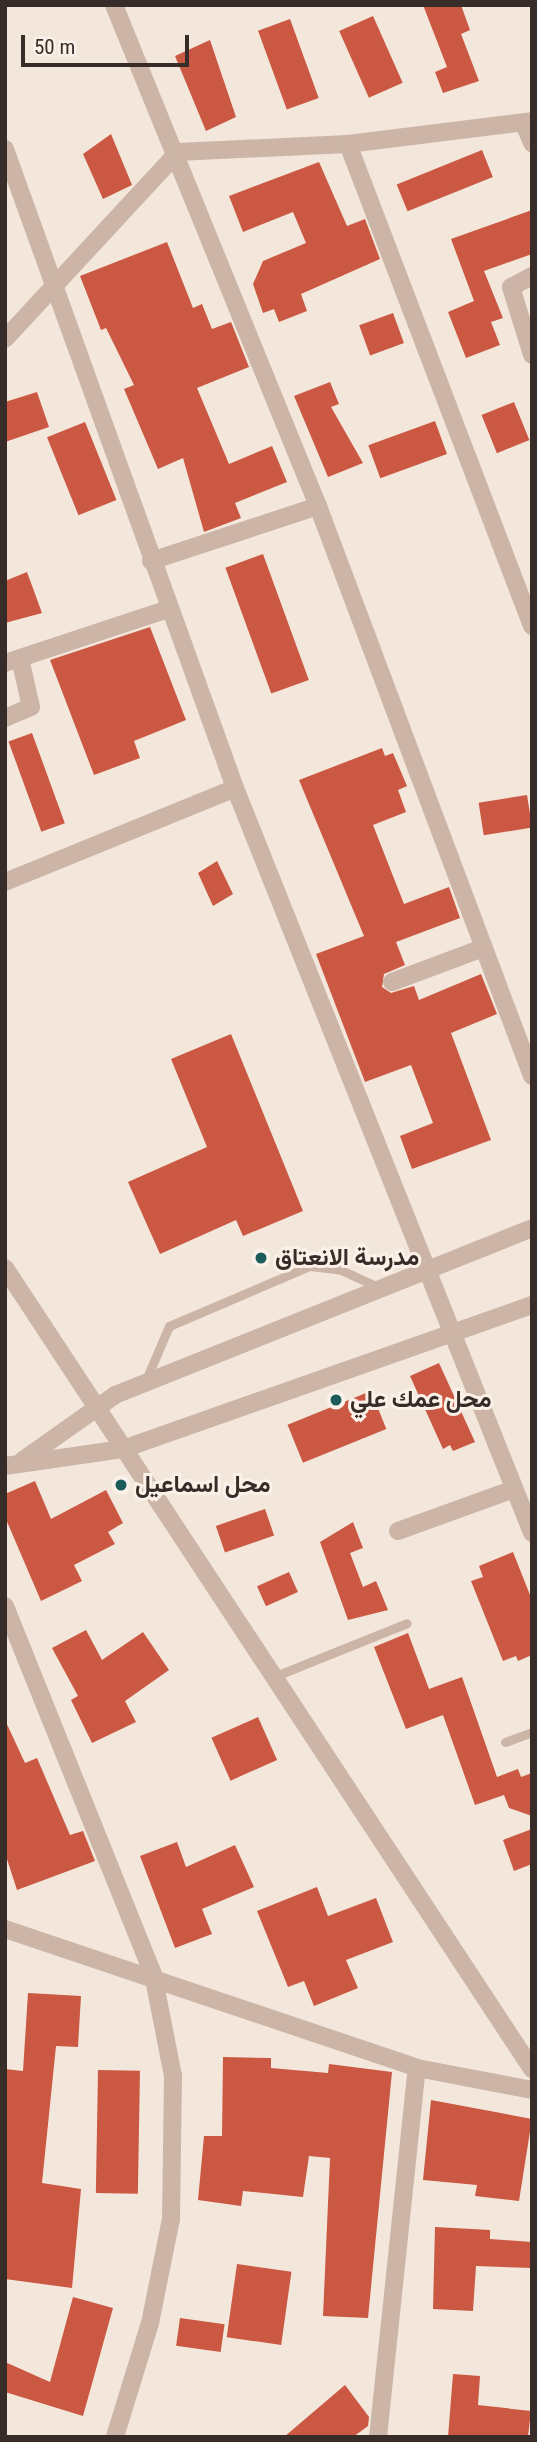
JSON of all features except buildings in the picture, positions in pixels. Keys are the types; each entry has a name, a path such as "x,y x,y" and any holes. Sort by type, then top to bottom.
{"street":[{"path":"114,5 178,152 318,506 532,1076"},
{"path":"5,339 56,287 178,152 348,144 528,123 532,143"},
{"path":"348,144 532,626"},
{"path":"6,152 168,609 236,788 532,1533"},
{"path":"532,276 511,287 532,355"},
{"path":"151,561 318,506"},
{"path":"5,718 31,707 13,661 168,609"},
{"path":"5,882 236,788"},
{"path":"392,982 482,948"},
{"path":"23,1460 96,1409 144,1383 532,1228"},
{"path":"5,1268 532,2069"},
{"path":"5,1466 23,1460 123,1448 453,1336 532,1305"},
{"path":"398,1531 514,1489"},
{"path":"5,1606 153,1974 173,2076 171,2219 150,2323 115,2437"},
{"path":"5,1929 153,1974 416,2068 532,2090"},
{"path":"378,2437 416,2068"}],"lane":[{"path":"144,1383 169,1326 310,1266 341,1270 381,1289"},
{"path":"273,1677 407,1623"},
{"path":"505,1742 532,1732"}],"place":[{"name":"مدرسة الانعتاق","path":"261,1258"},
{"name":"محل عمك علي","path":"336,1400"},
{"name":"محل اسماعيل","path":"121,1485"}]}
